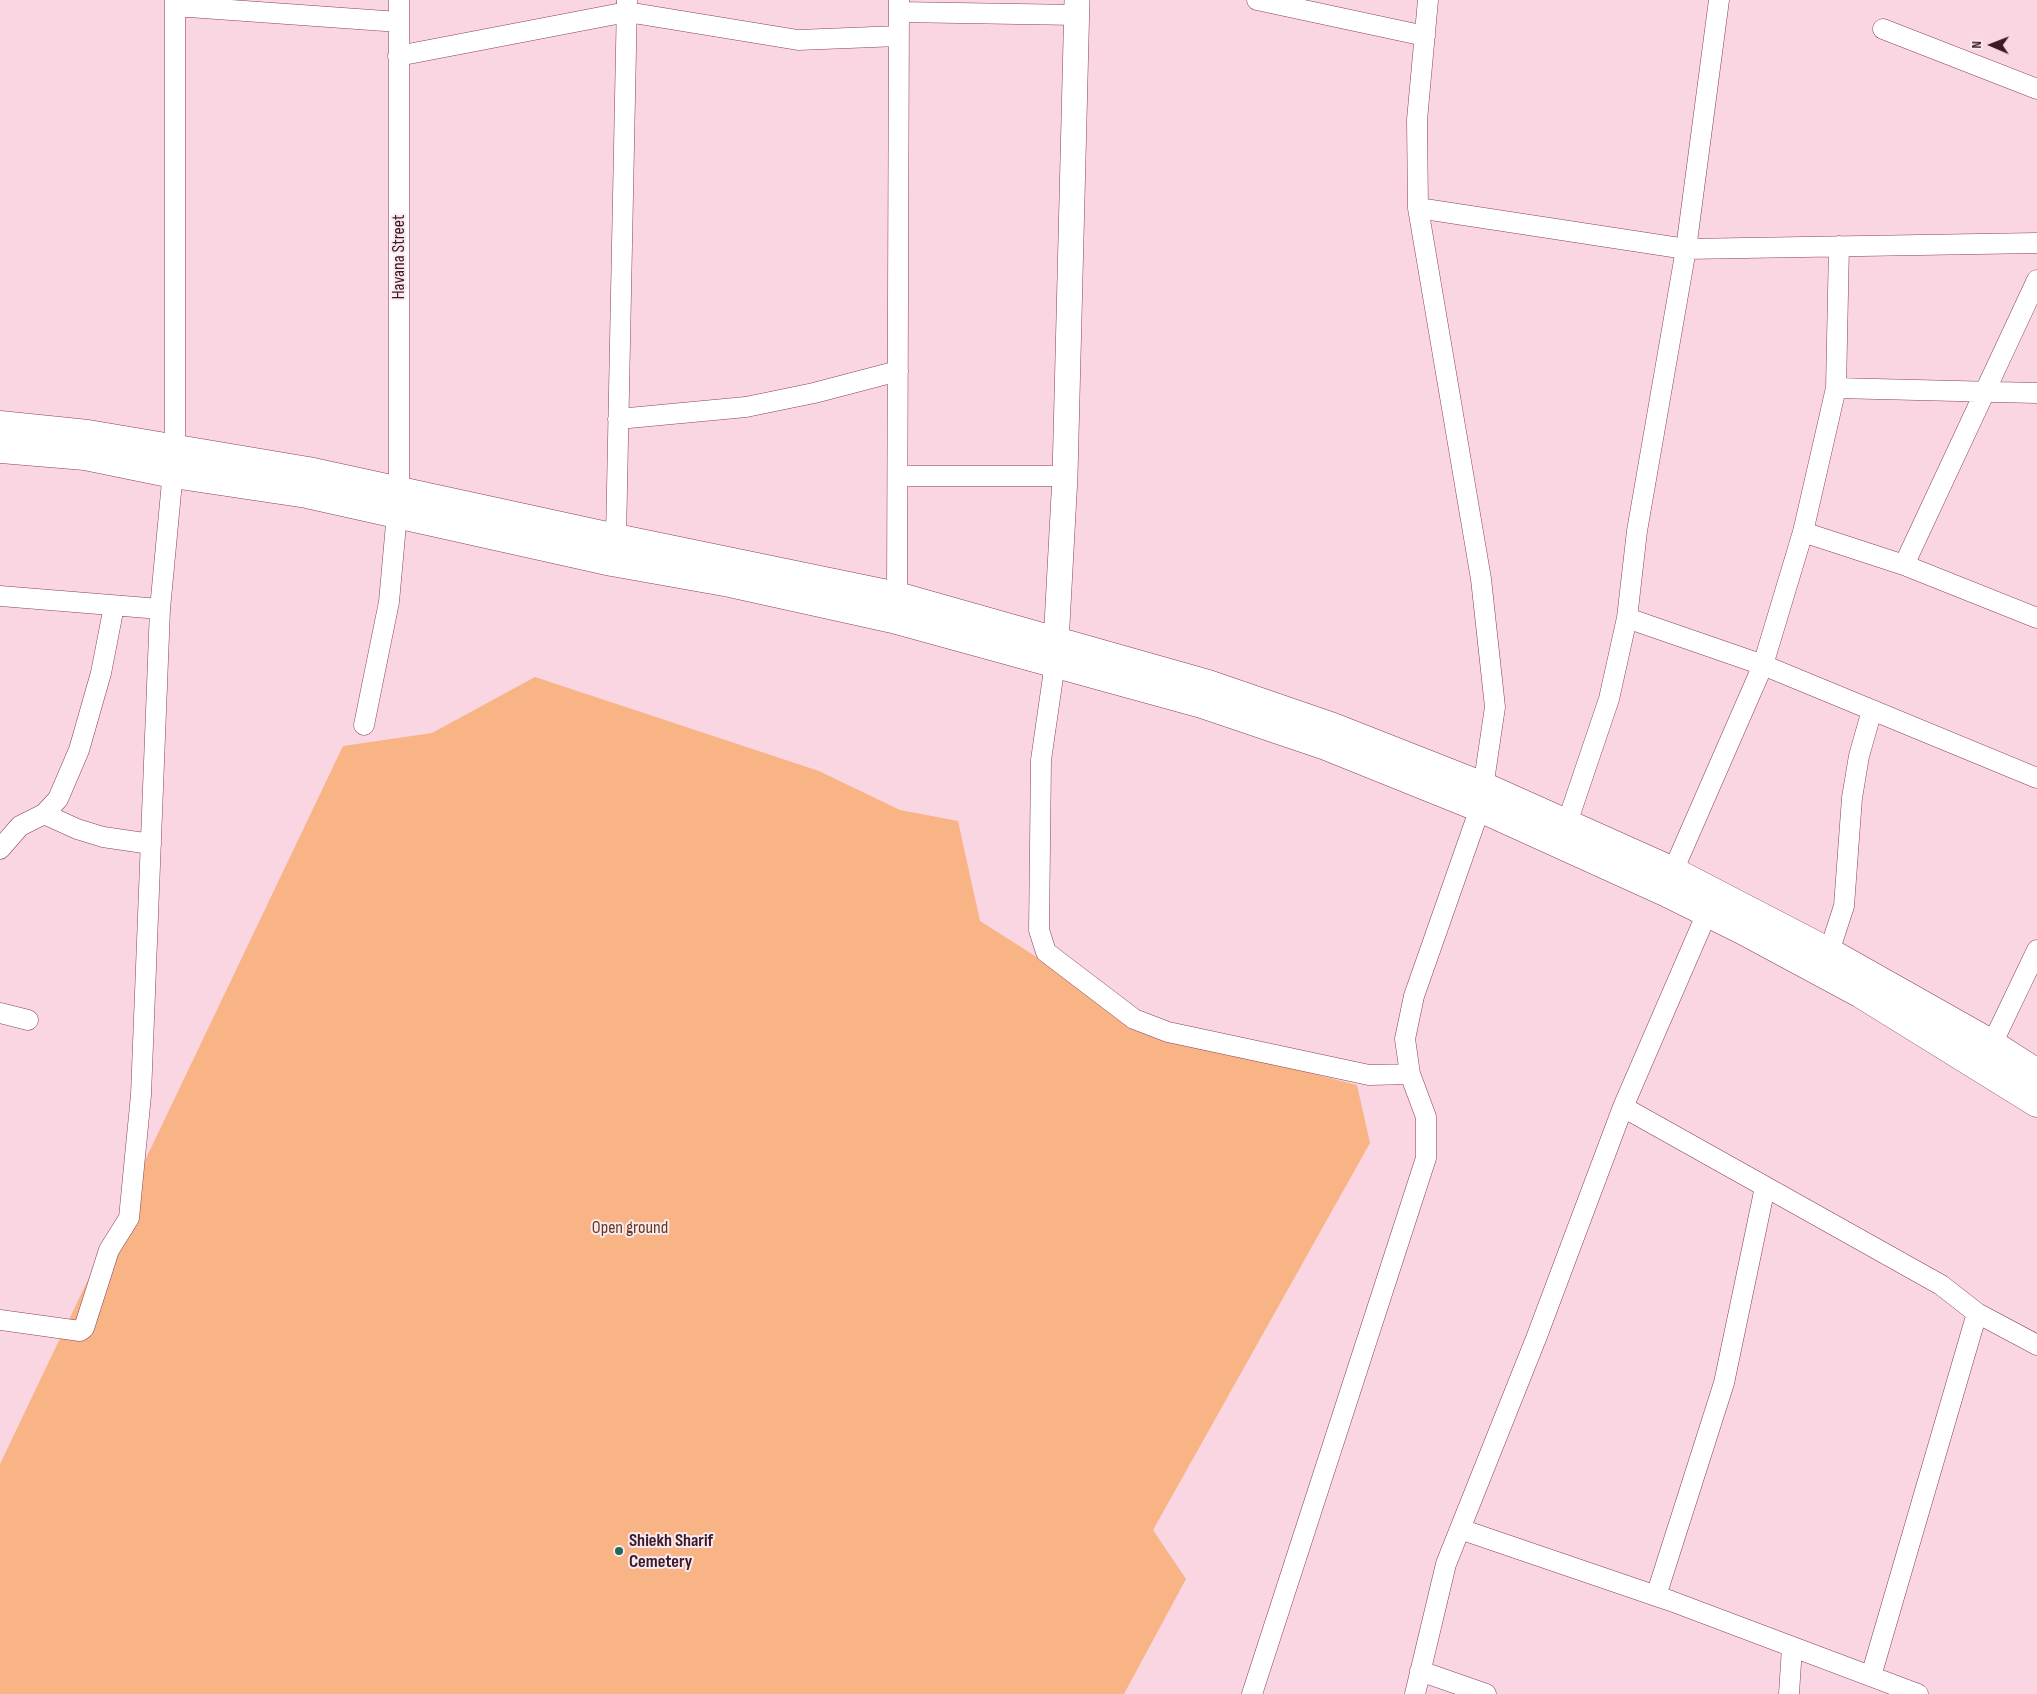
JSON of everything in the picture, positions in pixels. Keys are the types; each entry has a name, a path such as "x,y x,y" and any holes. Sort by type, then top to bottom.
{"main road":[{"path":"0,425 88,434 174,462 307,494 398,502 616,538 898,596 1202,704 1481,797 1564,833 1673,871 1829,952 1992,1044 2037,1073"},
{"path":"0,448 174,462"},
{"path":"398,502 612,562 730,583 893,619 1057,651"},
{"path":"1564,833 1707,913 1861,994 2037,1103"}],"street":[{"name":"Havana Street","path":"364,725 389,602 398,502 399,0"},
{"path":"1257,0 1425,36"},
{"path":"1252,1694 1426,1158 1426,1117 1410,1074 1404,1039 1414,996 1481,797 1496,707 1481,579 1418,208 1417,120 1428,0"},
{"path":"1564,833 1609,700 1627,618 1637,531 1686,248 1719,0"},
{"path":"0,1320 80,1331 84,1328 110,1250 129,1218 141,1095 160,610 174,462 175,3 399,22"},
{"path":"398,56 627,6 798,40 899,36"},
{"path":"616,538 627,6"},
{"path":"898,596 899,6 1077,8 1065,476 1057,651 1041,760 1039,930 1046,952 1134,1019 1168,1032 1369,1074 1410,1074"},
{"path":"1883,29 2037,89"},
{"path":"1418,208 1686,248 2037,243"},
{"path":"1673,871 1763,665 1803,532 1836,388 1839,246"},
{"path":"1904,565 2037,280"},
{"path":"618,419 746,407 814,393 898,371"},
{"path":"1836,388 2037,393"},
{"path":"898,476 1065,476"},
{"path":"1803,532 1904,565 2037,618"},
{"path":"0,596 160,610"},
{"path":"0,850 20,826 44,814 58,799 79,750 101,673 114,606"},
{"path":"1627,618 1763,665 2037,778"},
{"path":"1829,952 1844,906 1852,798 1859,756 1872,710"},
{"path":"44,814 77,829 103,836 151,844"},
{"path":"1415,1694 1446,1564 1623,1107 1707,913"},
{"path":"1992,1044 2037,950"},
{"path":"0,1013 28,1020"},
{"path":"1623,1107 1941,1285 1977,1313 2037,1345"},
{"path":"1656,1596 1724,1383 1765,1187"},
{"path":"1871,1676 1977,1313"},
{"path":"1460,1529 1656,1596 1918,1694"},
{"path":"1789,1694 1792,1647"},
{"path":"1420,1671 1486,1694"}],"green space":[{"name":"Open ground","path":"535,677 819,771 900,810 958,821 980,921 1158,1034 1357,1085 1370,1143 1153,1530 1186,1579 1124,1694 0,1694 0,1464 343,746 432,733"}],"place":[{"name":"Shiekh Sharif Cemetery","path":"619,1551"}]}
